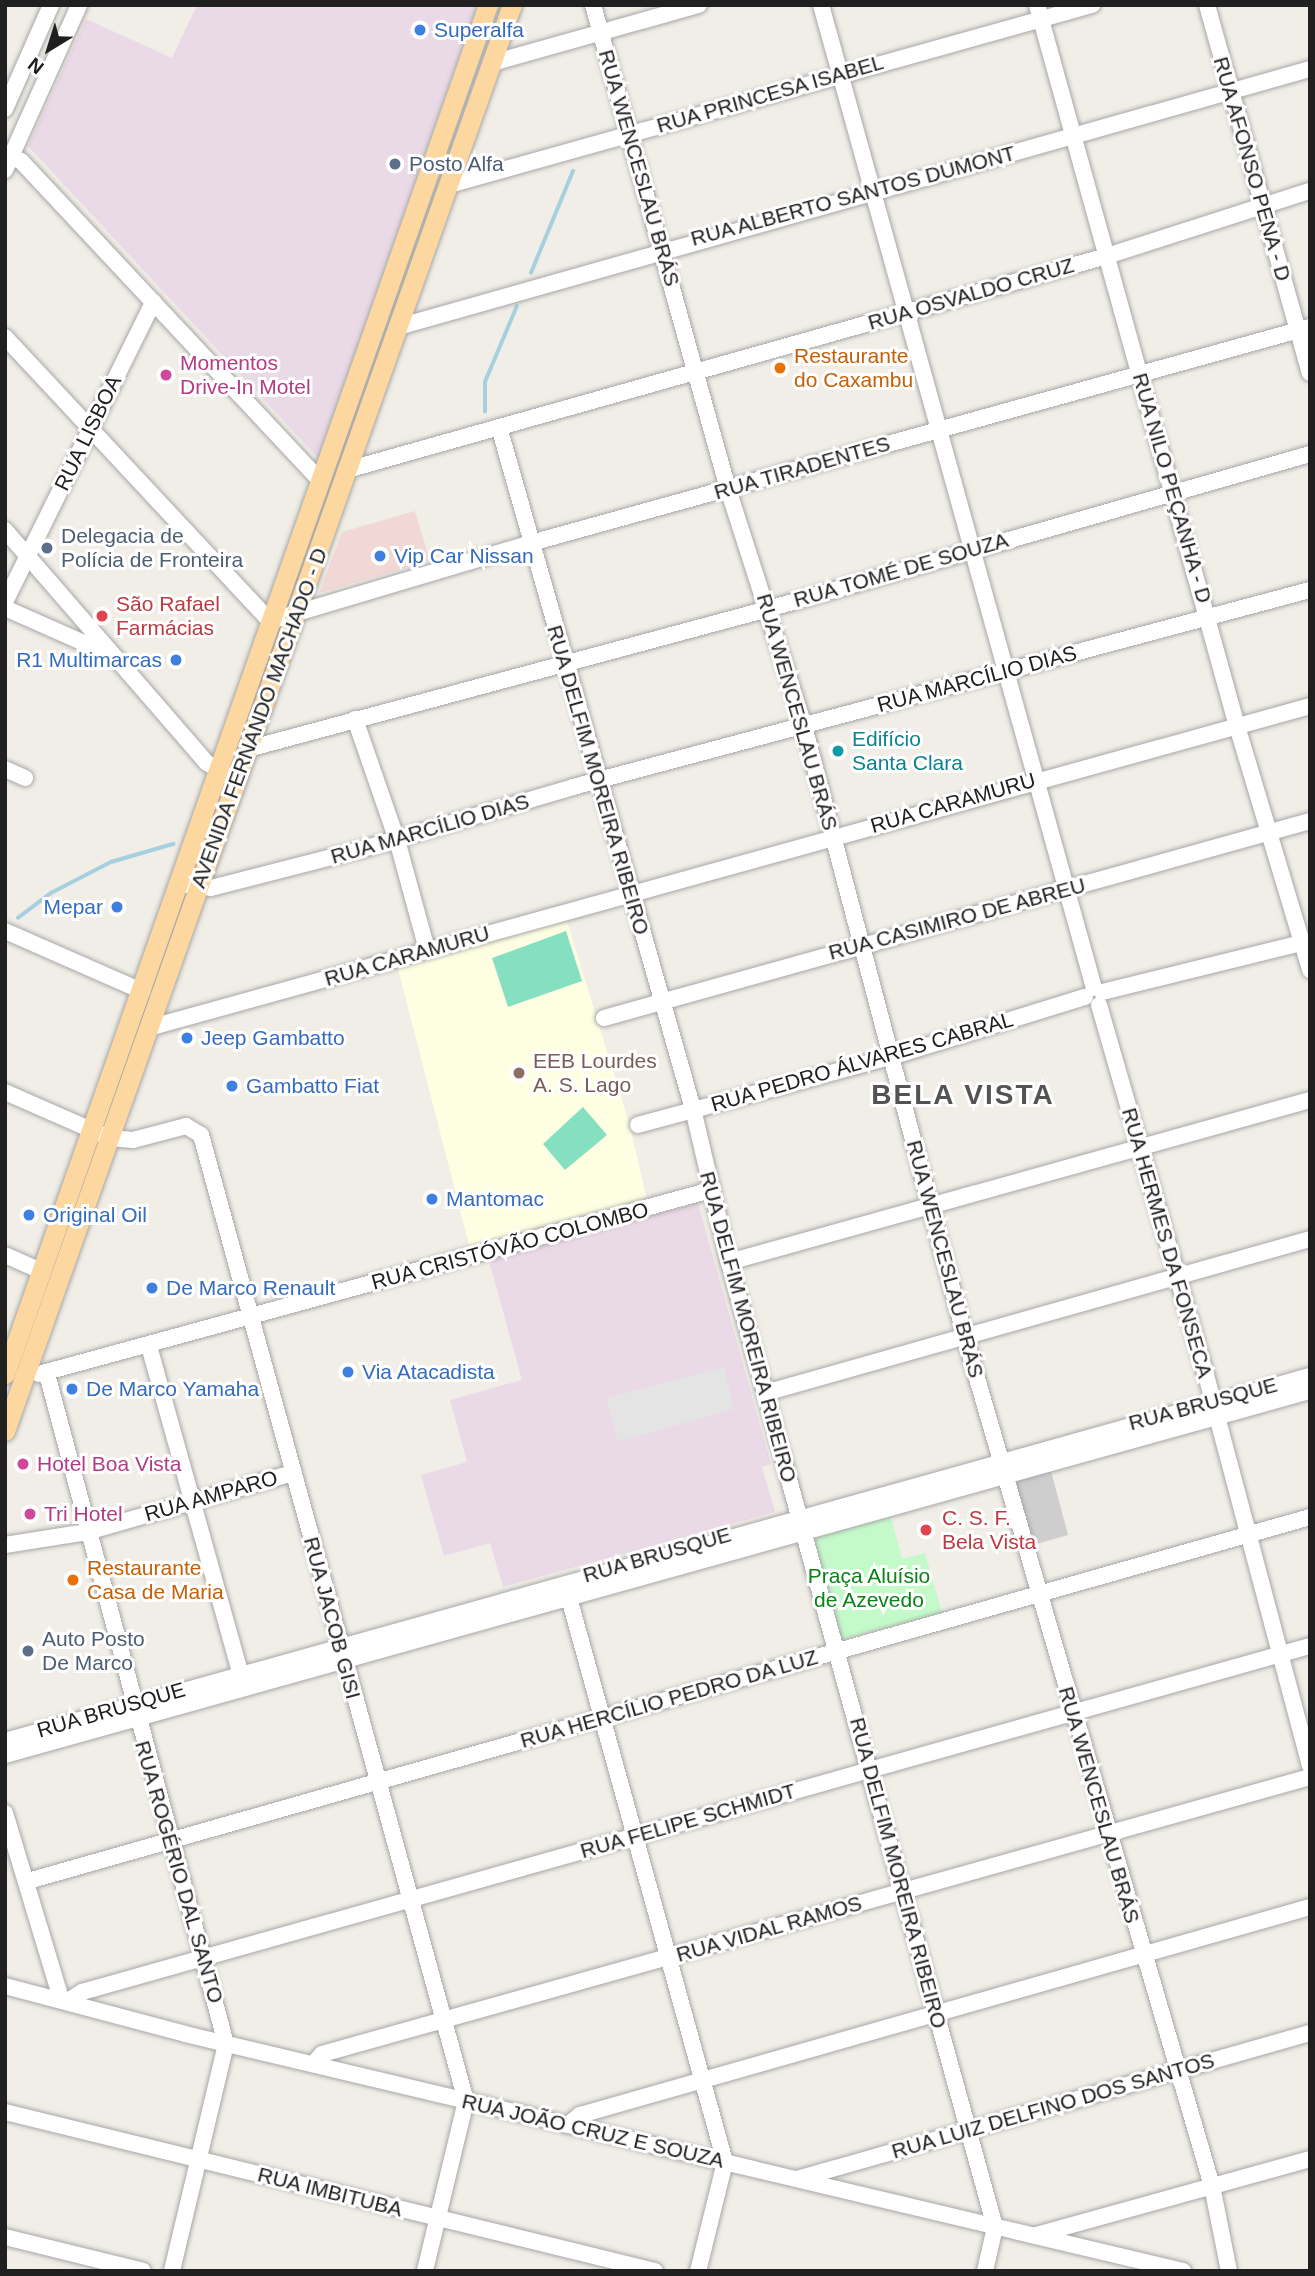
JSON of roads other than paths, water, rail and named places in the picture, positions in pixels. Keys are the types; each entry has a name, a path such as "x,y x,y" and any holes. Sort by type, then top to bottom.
{"main road":[{"name":"AVENIDA FERNANDO MACHADO - D","path":"5,1431 11,1372 41,1271 152,1027 189,886 227,777 270,621 488,5"},
{"name":"AVENIDA FERNANDO MACHADO - D","path":"227,777 248,749 512,5"},
{"path":"460,85 470,94 466,132"},
{"name":"AVENIDA FERNANDO MACHADO - D","path":"11,1372 102,1135 142,991 189,886"}],"street":[{"path":"79,5 7,160 21,161 320,480"},
{"name":"RUA WENCESLAU BRÁS","path":"593,5 728,489 804,726 861,945 894,1056 965,1337 1037,1594 1212,2186 1229,2271"},
{"path":"492,63 699,5"},
{"name":"RUA HERMES DA FONSECA","path":"821,5 1095,996 1214,1410 1310,1765"},
{"name":"RUA PRINCESA ISABEL","path":"449,185 840,74 1039,12 1092,5"},
{"name":"RUA AFONSO PENA - D","path":"1207,5 1263,203 1304,329 1310,373"},
{"path":"5,109 45,8 71,22"},
{"name":"RUA NILO PEÇANHA - D","path":"1039,12 1237,726 1268,833 1306,942 1310,970"},
{"name":"RUA ALBERTO SANTOS DUMONT","path":"398,327 661,249 1310,69"},
{"name":"RUA OSVALDO CRUZ","path":"347,470 1107,256 1263,203 1310,191"},
{"name":"RUA LISBOA","path":"5,602 153,302"},
{"name":"RUA TIRADENTES","path":"270,621 531,544 1304,329"},
{"path":"5,337 270,621"},
{"name":"RUA DELFIM MOREIRA RIBEIRO","path":"499,427 597,781 693,1109 729,1262 995,2227"},
{"name":"RUA TOMÉ DE SOUZA","path":"248,749 564,661 768,609 972,548 1310,454"},
{"path":"5,530 116,658 227,777"},
{"name":"RUA MARCÍLIO DIAS","path":"189,886 397,840 597,781 1310,590"},
{"path":"5,608 116,658"},
{"name":"RUA CARAMURU","path":"152,1027 1310,706"},
{"path":"355,719 397,840 427,950"},
{"path":"5,769 25,778"},
{"name":"RUA CASIMIRO DE ABREU","path":"604,1018 1310,821"},
{"path":"5,931 142,991"},
{"name":"RUA PEDRO ÁLVARES CABRAL","path":"638,1125 894,1056 1095,996 1306,942"},
{"path":"5,1092 102,1135"},
{"path":"729,1262 1310,1100"},
{"name":"RUA JACOB GISI","path":"102,1135 132,1140 186,1126 201,1135 466,2101"},
{"name":"RUA CRISTÓVÃO COLOMBO","path":"11,1372 47,1374 711,1190"},
{"path":"765,1394 1310,1239"},
{"path":"5,1255 41,1271"},
{"path":"149,1346 245,1689"},
{"name":"RUA ROGÉRIO DAL SANTO","path":"47,1374 134,1712 226,2044"},
{"name":"RUA BRUSQUE","path":"801,1523 1005,1478 1310,1376"},
{"name":"RUA BRUSQUE","path":"5,1755 134,1712 240,1672 342,1652 567,1589 801,1523 999,1459 1310,1391"},
{"name":"RUA AMPARO","path":"5,1545 87,1532 192,1499 293,1473"},
{"name":"RUA HERCÍLIO PEDRO DA LUZ","path":"28,1881 1310,1517"},
{"path":"567,1589 724,2162 698,2271"},
{"name":"RUA FELIPE SCHMIDT","path":"65,2000 82,1992 203,1957 1310,1646"},
{"name":"RUA BRUSQUE","path":"5,1741 245,1689 342,1652"},
{"name":"RUA VIDAL RAMOS","path":"313,2064 322,2054 1310,1777"},
{"path":"5,1813 65,2000"},
{"path":"568,2125 580,2115 1310,1907"},
{"name":"RUA JOÃO CRUZ E SOUZA","path":"5,1987 65,2000 226,2044 1183,2271"},
{"name":"RUA LUIZ DELFINO DOS SANTOS","path":"796,2179 1310,2033"},
{"path":"172,2271 226,2044"},
{"path":"425,2271 466,2101"},
{"name":"RUA IMBITUBA","path":"5,2112 655,2271"},
{"path":"1034,2236 1310,2159"},
{"path":"985,2271 995,2227"},
{"path":"5,2237 143,2271"}],"waterway":[{"path":"531,273 573,171"},
{"path":"485,412 485,382 517,306"},
{"path":"18,918 51,893 111,862 173,844"}],"place":[{"name":"Superalfa","path":"420,30"},
{"name":"Posto Alfa","path":"395,164"},
{"name":"Restaurante do Caxambu","path":"780,368"},
{"name":"Momentos Drive-In Motel","path":"166,375"},
{"name":"Delegacia de Polícia de Fronteira","path":"47,548"},
{"name":"Vip Car Nissan","path":"380,556"},
{"name":"São Rafael Farmácias","path":"102,616"},
{"name":"R1 Multimarcas","path":"176,660"},
{"name":"Edifício Santa Clara","path":"838,751"},
{"name":"Mepar","path":"117,907"},
{"name":"Jeep Gambatto","path":"187,1038"},
{"name":"EEB Lourdes A. S. Lago","path":"519,1073"},
{"name":"Gambatto Fiat","path":"232,1086"},
{"name":"Mantomac","path":"432,1199"},
{"name":"Original Oil","path":"29,1215"},
{"name":"De Marco Renault","path":"152,1288"},
{"name":"Via Atacadista","path":"348,1372"},
{"name":"De Marco Yamaha","path":"72,1389"},
{"name":"Hotel Boa Vista","path":"23,1464"},
{"name":"Tri Hotel","path":"30,1514"},
{"name":"C. S. F. Bela Vista","path":"926,1530"},
{"name":"Restaurante Casa de Maria","path":"73,1580"},
{"name":"Auto Posto De Marco","path":"28,1651"}],"district":[{"name":"BELA VISTA","path":"963,1095"}],"park label":[{"name":"Praça Aluísio de Azevedo","path":"869,1588"}]}
